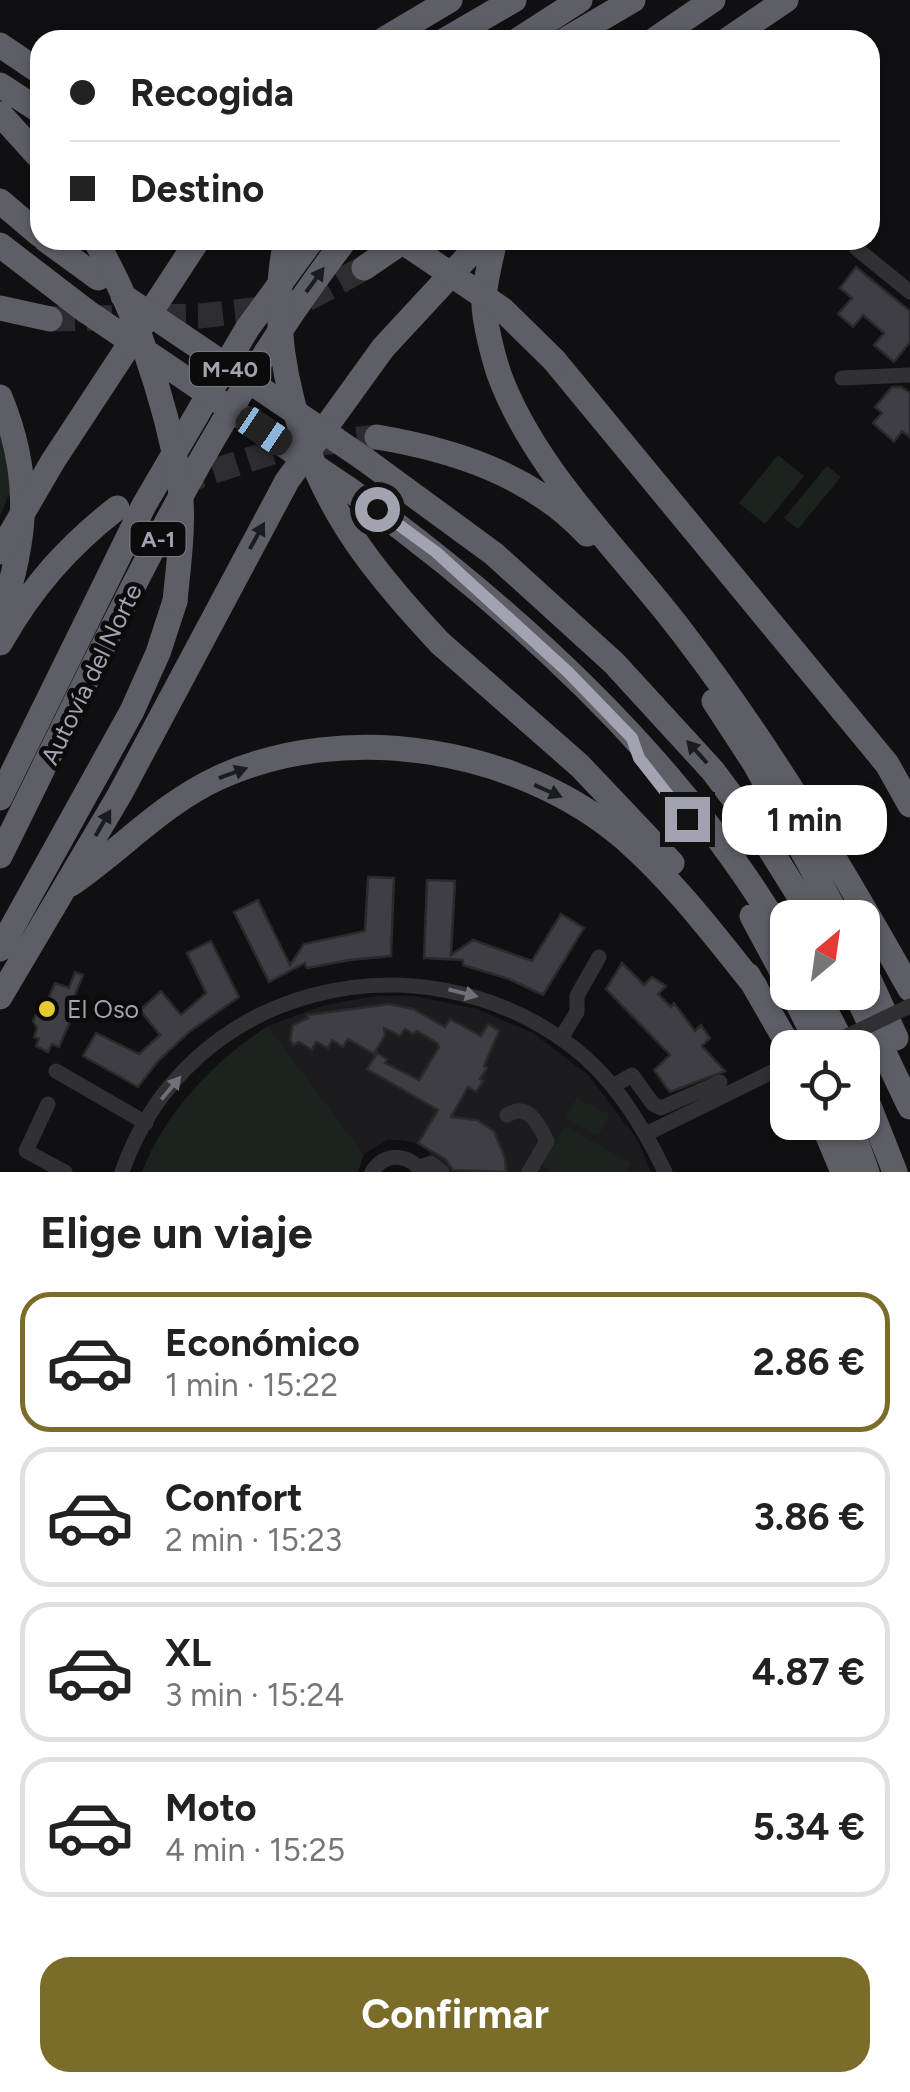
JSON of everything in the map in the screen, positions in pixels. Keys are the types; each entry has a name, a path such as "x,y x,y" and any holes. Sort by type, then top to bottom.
{"highway":[{"path":"400,30 450,0"},
{"path":"462,30 514,0"},
{"path":"534,30 580,0"},
{"path":"582,30 632,0"},
{"path":"669,30 712,0"},
{"path":"743,30 784,3"},
{"path":"0,45 30,65"},
{"path":"0,85 30,104"},
{"path":"0,114 30,147"},
{"name":"M-40","path":"0,202 30,227"},
{"name":"M-40","path":"0,245 86,311 348,488 436,552 499,606 632,738 732,858 770,916"},
{"name":"M-40","path":"60,250 370,448 494,554 614,663 713,770 802,900"},
{"path":"0,948 132,711 175,600 182,534 179,479 136,328 101,250"},
{"path":"0,552 53,461 191,250"},
{"path":"285,250 278,300 283,351 305,438 358,545 440,644 568,755 632,817 680,872 720,928 780,1030"},
{"name":"Autovía del Norte","path":"0,798 144,505 247,329 305,250"},
{"name":"Autovía del Norte","path":"0,856 204,453 268,347 338,250"},
{"path":"364,268 389,250"},
{"path":"417,250 502,309 554,360 876,750 910,805"},
{"path":"0,997 67,886 287,482 383,348 472,250"},
{"path":"492,250 484,302 498,372 528,434 682,631 774,758 832,850 910,988"},
{"path":"0,308 50,320"},
{"path":"0,397 15,432 24,481 19,554 0,619"},
{"path":"370,448 426,446 479,463 526,486 571,517 617,566 670,636 755,764 829,900"},
{"path":"0,644 19,609 58,558 117,508"},
{"path":"632,738 639,758 711,850 770,949"},
{"path":"67,886 101,863 155,815 218,778 290,756 334,748 395,747 508,773 562,796 622,837 678,889 755,986"},
{"path":"880,998 910,1076"},
{"path":"864,1010 910,1108"},
{"path":"880,1134 895,1172"},
{"path":"830,1140 843,1172"},
{"path":"856,1140 867,1172"}],"street":[{"path":"858,250 910,292"},
{"path":"842,378 910,375"},
{"path":"561,1038 577,1012 577,996 599,958"},
{"path":"122,1172 166,1093 236,1028 322,992 375,984 453,990 515,1011 561,1038 613,1086 666,1172"},
{"path":"859,1030 910,1006"},
{"path":"56,1070 146,1123"},
{"path":"646,1134 770,1073"},
{"path":"613,1086 632,1074 653,1104 661,1108 720,1082"},
{"path":"48,1104 26,1151 64,1172"},
{"path":"506,1114 527,1111 538,1122 546,1141 529,1172"},
{"path":"372,1172 387,1158 398,1156 421,1169 432,1163 442,1172"}],"shaded area":[{"path":"0,423 15,479 0,516"},
{"path":"778,455 804,476 765,524 739,503"},
{"path":"827,466 841,477 798,529 784,518"},
{"path":"376,996 414,996 477,1009 533,1033 588,1075 637,1139 651,1172 439,1172 428,1151 413,1142 399,1140 387,1140 364,1154 268,1026 325,1005"},
{"path":"268,1026 364,1154 358,1172 142,1172 164,1129 194,1089 229,1055"},
{"path":"577,1098 610,1115 598,1136 565,1118"},
{"path":"565,1126 631,1163 626,1172 552,1172 542,1166"}],"building":[{"path":"856,267 910,311 910,342 894,362 874,345 884,333 863,315 853,327 838,314 852,298 840,288"},
{"path":"892,387 902,387 910,393 910,437 902,431 894,442 873,423 882,413 875,407"},
{"path":"368,877 394,878 391,956 307,968 305,963 269,982 234,912 258,900 290,965 304,944 365,931"},
{"path":"427,880 455,881 451,955 473,940 532,961 561,914 584,928 543,995 509,979 463,965 463,960 424,958"},
{"path":"211,941 239,997 189,1032 158,1061 138,1087 83,1056 96,1033 139,1054 160,1035 140,1010 161,991 181,1015 206,993 187,953"},
{"path":"622,963 644,985 652,977 666,986 658,994 671,1007 674,1003 695,1031 701,1025 710,1038 702,1046 725,1071 670,1092 654,1070 670,1055 606,989"},
{"path":"75,972 83,975 69,1010 74,1012 59,1047 52,1044 48,1052 36,1046 39,1039 34,1037 37,1028 33,1021 44,1009 55,983 69,988"},
{"path":"389,1004 413,1009 445,1027 450,1019 481,1036 488,1024 499,1031 484,1066 487,1068 480,1079 483,1081 476,1092 468,1087 451,1117 477,1120 494,1131 506,1172 453,1170 445,1159 418,1143 438,1110 367,1069 377,1053 387,1059 385,1063 419,1080 439,1047 437,1043 417,1031 413,1034 405,1029 400,1036 384,1028 385,1035 374,1054 348,1039 343,1047 332,1040 328,1048 316,1042 312,1050 299,1042 293,1045 290,1040 293,1025 308,1018 307,1015"}],"tunnel":[{"path":"50,319 199,316 296,305 364,268"},
{"path":"178,483 291,446 377,437"}],"place":[{"name":"El Oso","path":"47,1009"}],"route":[{"path":"377,509 436,552 568,672 632,738 639,758 687,819"}]}
